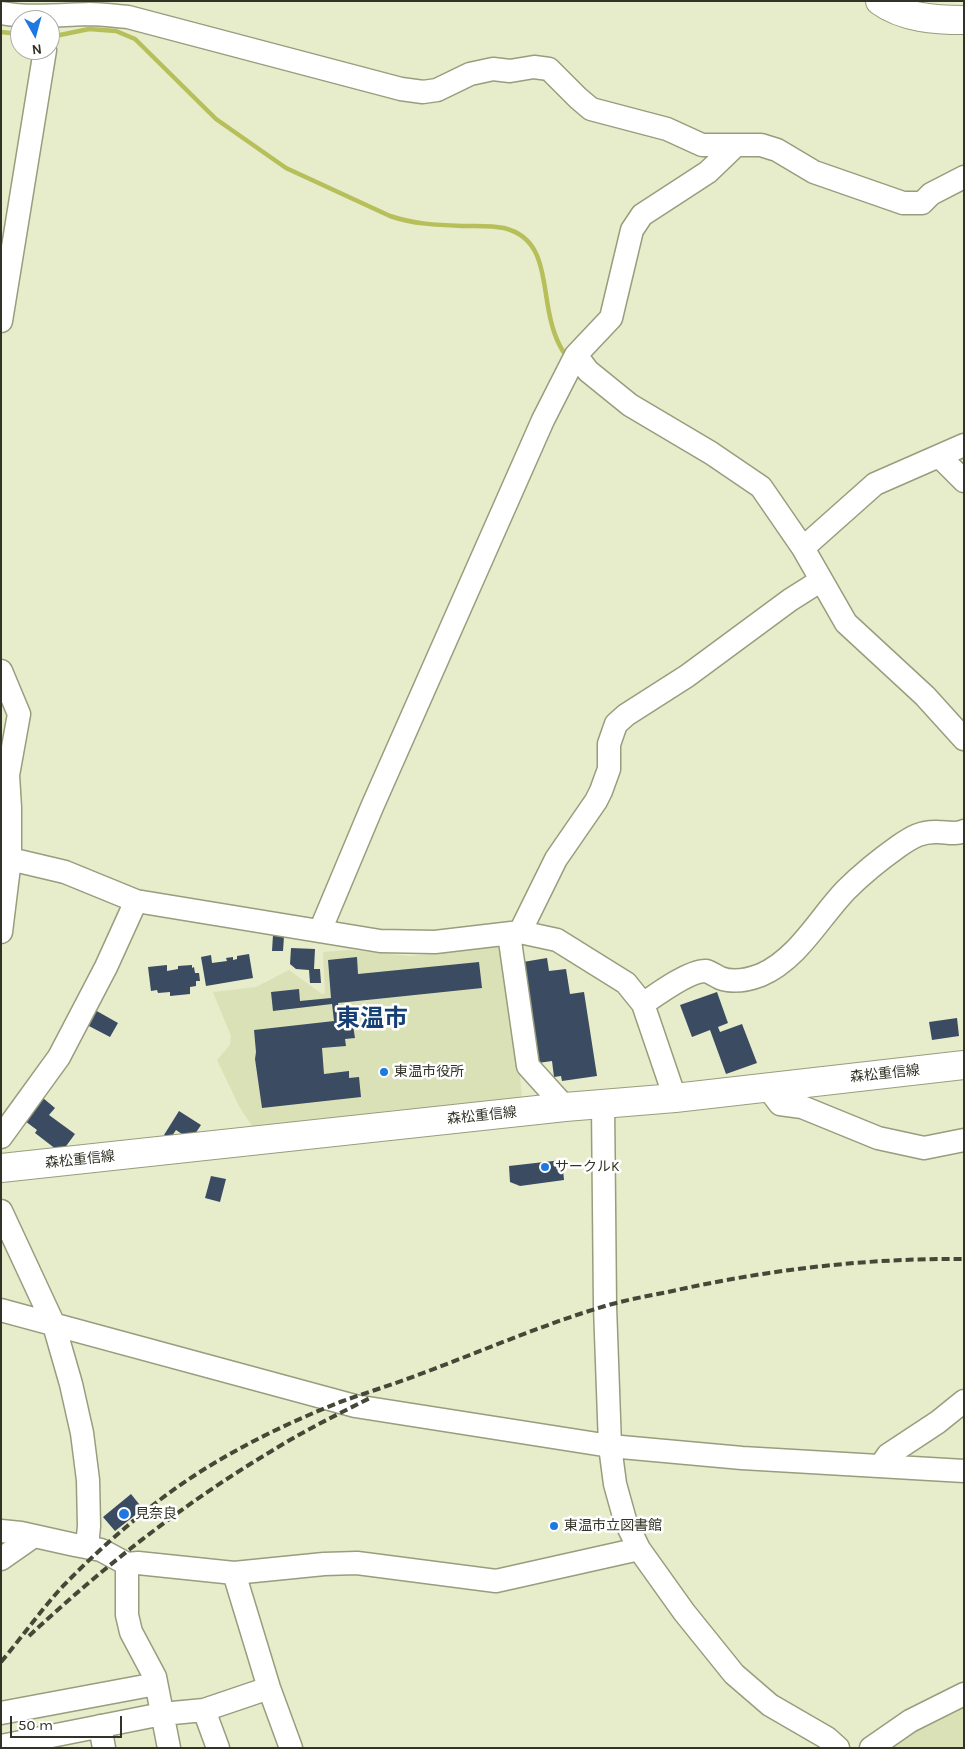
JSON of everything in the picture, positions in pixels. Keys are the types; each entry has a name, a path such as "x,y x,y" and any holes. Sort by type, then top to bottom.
{"main road":[{"path":"880,1 911,14 938,20 964,20"},
{"name":"森松重信線","path":"1,1168 964,1066"}],"street":[{"path":"60,17 91,14 128,17 401,89 423,92 437,90 470,74 493,69 510,71 534,66 550,69 578,98 591,108 667,129 702,145 761,146 777,150 814,172 903,203 922,203 931,194 964,177"},
{"path":"1,321 43,60"},
{"path":"320,931 372,807 543,420 576,355 611,318 632,230 642,215 708,172 735,146"},
{"path":"576,355 588,371 630,405 712,454 761,488 803,548 820,581 846,623 925,696 964,739"},
{"path":"803,548 875,484 964,445"},
{"path":"939,456 964,481"},
{"path":"565,1107 528,1066 514,933 556,859 602,791 609,769 609,744 616,724 626,715 687,676 790,600 820,581"},
{"path":"1,671 19,714 8,775 10,808 1,932"},
{"path":"643,1004 685,977 706,971 723,979 737,981 768,971 782,963 799,947 847,888 898,847 916,835 935,832 959,833 964,831"},
{"path":"6,859 65,872 136,901 380,941 435,942 514,933 557,940 626,983 643,1004 676,1098"},
{"path":"1,1137 59,1057 106,967 136,901"},
{"path":"767,1087 780,1104 802,1108 878,1138 924,1148 964,1140"},
{"path":"603,1104 605,1306 610,1446 615,1484 625,1520 639,1548 684,1612 734,1674 770,1705 827,1738 838,1748"},
{"path":"1,1211 54,1325 71,1384 82,1433 88,1480 89,1526 87,1547"},
{"path":"1,1310 354,1406 610,1446 742,1458 964,1471"},
{"path":"881,1465 888,1455 938,1422 964,1402"},
{"path":"11,1532 101,1550 127,1564 138,1563 234,1573 324,1564 358,1563 496,1581 639,1548"},
{"path":"1,1559 31,1538 11,1532"},
{"path":"127,1564 127,1615 131,1632 155,1676 169,1748"},
{"path":"234,1573 269,1688 291,1748"},
{"path":"1,1713 156,1684"},
{"path":"1,1746 102,1737 162,1714 204,1710 269,1688"},
{"path":"871,1748 910,1721 964,1694"},
{"path":"204,1710 218,1748"}],"shaded area":[{"path":"502,945 516,1032 522,1098 520,1102 395,1110 255,1130 240,1108 217,1060 230,1045 231,1036 213,992 256,987 289,970 322,994 325,993 323,952 350,950 411,956"},
{"path":"964,1702 964,1748 883,1748"}],"building":[{"path":"273,935 284,936 283,951 272,951"},
{"path":"291,948 315,949 314,969 320,969 321,983 310,983 309,970 296,969 290,964"},
{"path":"249,954 253,978 206,986 201,957 211,955 212,963 227,961 226,958 233,957 233,960 237,959 237,956"},
{"path":"357,957 358,974 479,962 482,988 338,1003 340,1020 352,1019 355,1038 345,1039 346,1046 322,1048 324,1074 349,1071 349,1078 359,1077 361,1097 262,1108 255,1059 254,1030 334,1021 332,1004 273,1011 271,992 299,989 300,1001 331,998 328,960"},
{"path":"547,958 549,971 566,969 570,994 584,992 597,1076 562,1081 561,1076 554,1077 552,1061 538,1063 523,962"},
{"path":"167,965 167,971 178,969 178,966 192,965 195,973 199,973 200,981 196,981 196,986 190,987 190,994 170,996 170,992 158,993 157,990 151,991 148,967"},
{"path":"717,992 728,1023 718,1027 720,1032 742,1024 757,1063 726,1074 710,1030 692,1037 680,1005"},
{"path":"95,1010 118,1023 110,1037 87,1025"},
{"path":"957,1018 959,1036 932,1040 929,1022"},
{"path":"43,1098 55,1108 49,1115 75,1134 61,1153 35,1133 37,1130 25,1121"},
{"path":"179,1111 201,1125 191,1140 176,1130 170,1139 164,1135"},
{"path":"562,1160 564,1180 520,1186 510,1182 509,1166"},
{"path":"211,1176 226,1179 220,1202 205,1198"},
{"path":"131,1494 143,1509 115,1531 103,1517"}],"waterway":[{"path":"60,35 89,29 116,31 135,39 216,119 286,168 390,216 425,224 499,227 517,233 527,241 539,261 553,330 568,358"},
{"path":"1,32 10,33"}],"railway":[{"path":"1,1662 63,1586 101,1549 141,1515 209,1466 273,1431 318,1411 432,1370 555,1322 629,1300 741,1277 815,1267 852,1263 964,1259"},
{"path":"29,1636 115,1561 206,1493 294,1438 370,1398"}],"place":[{"name":"東温市役所","path":"384,1072"},
{"name":"サークルK","path":"545,1167"},
{"name":"見奈良","path":"124,1514"},
{"name":"東温市立図書館","path":"554,1526"}],"district":[{"name":"東温市","path":"372,1019"}]}
